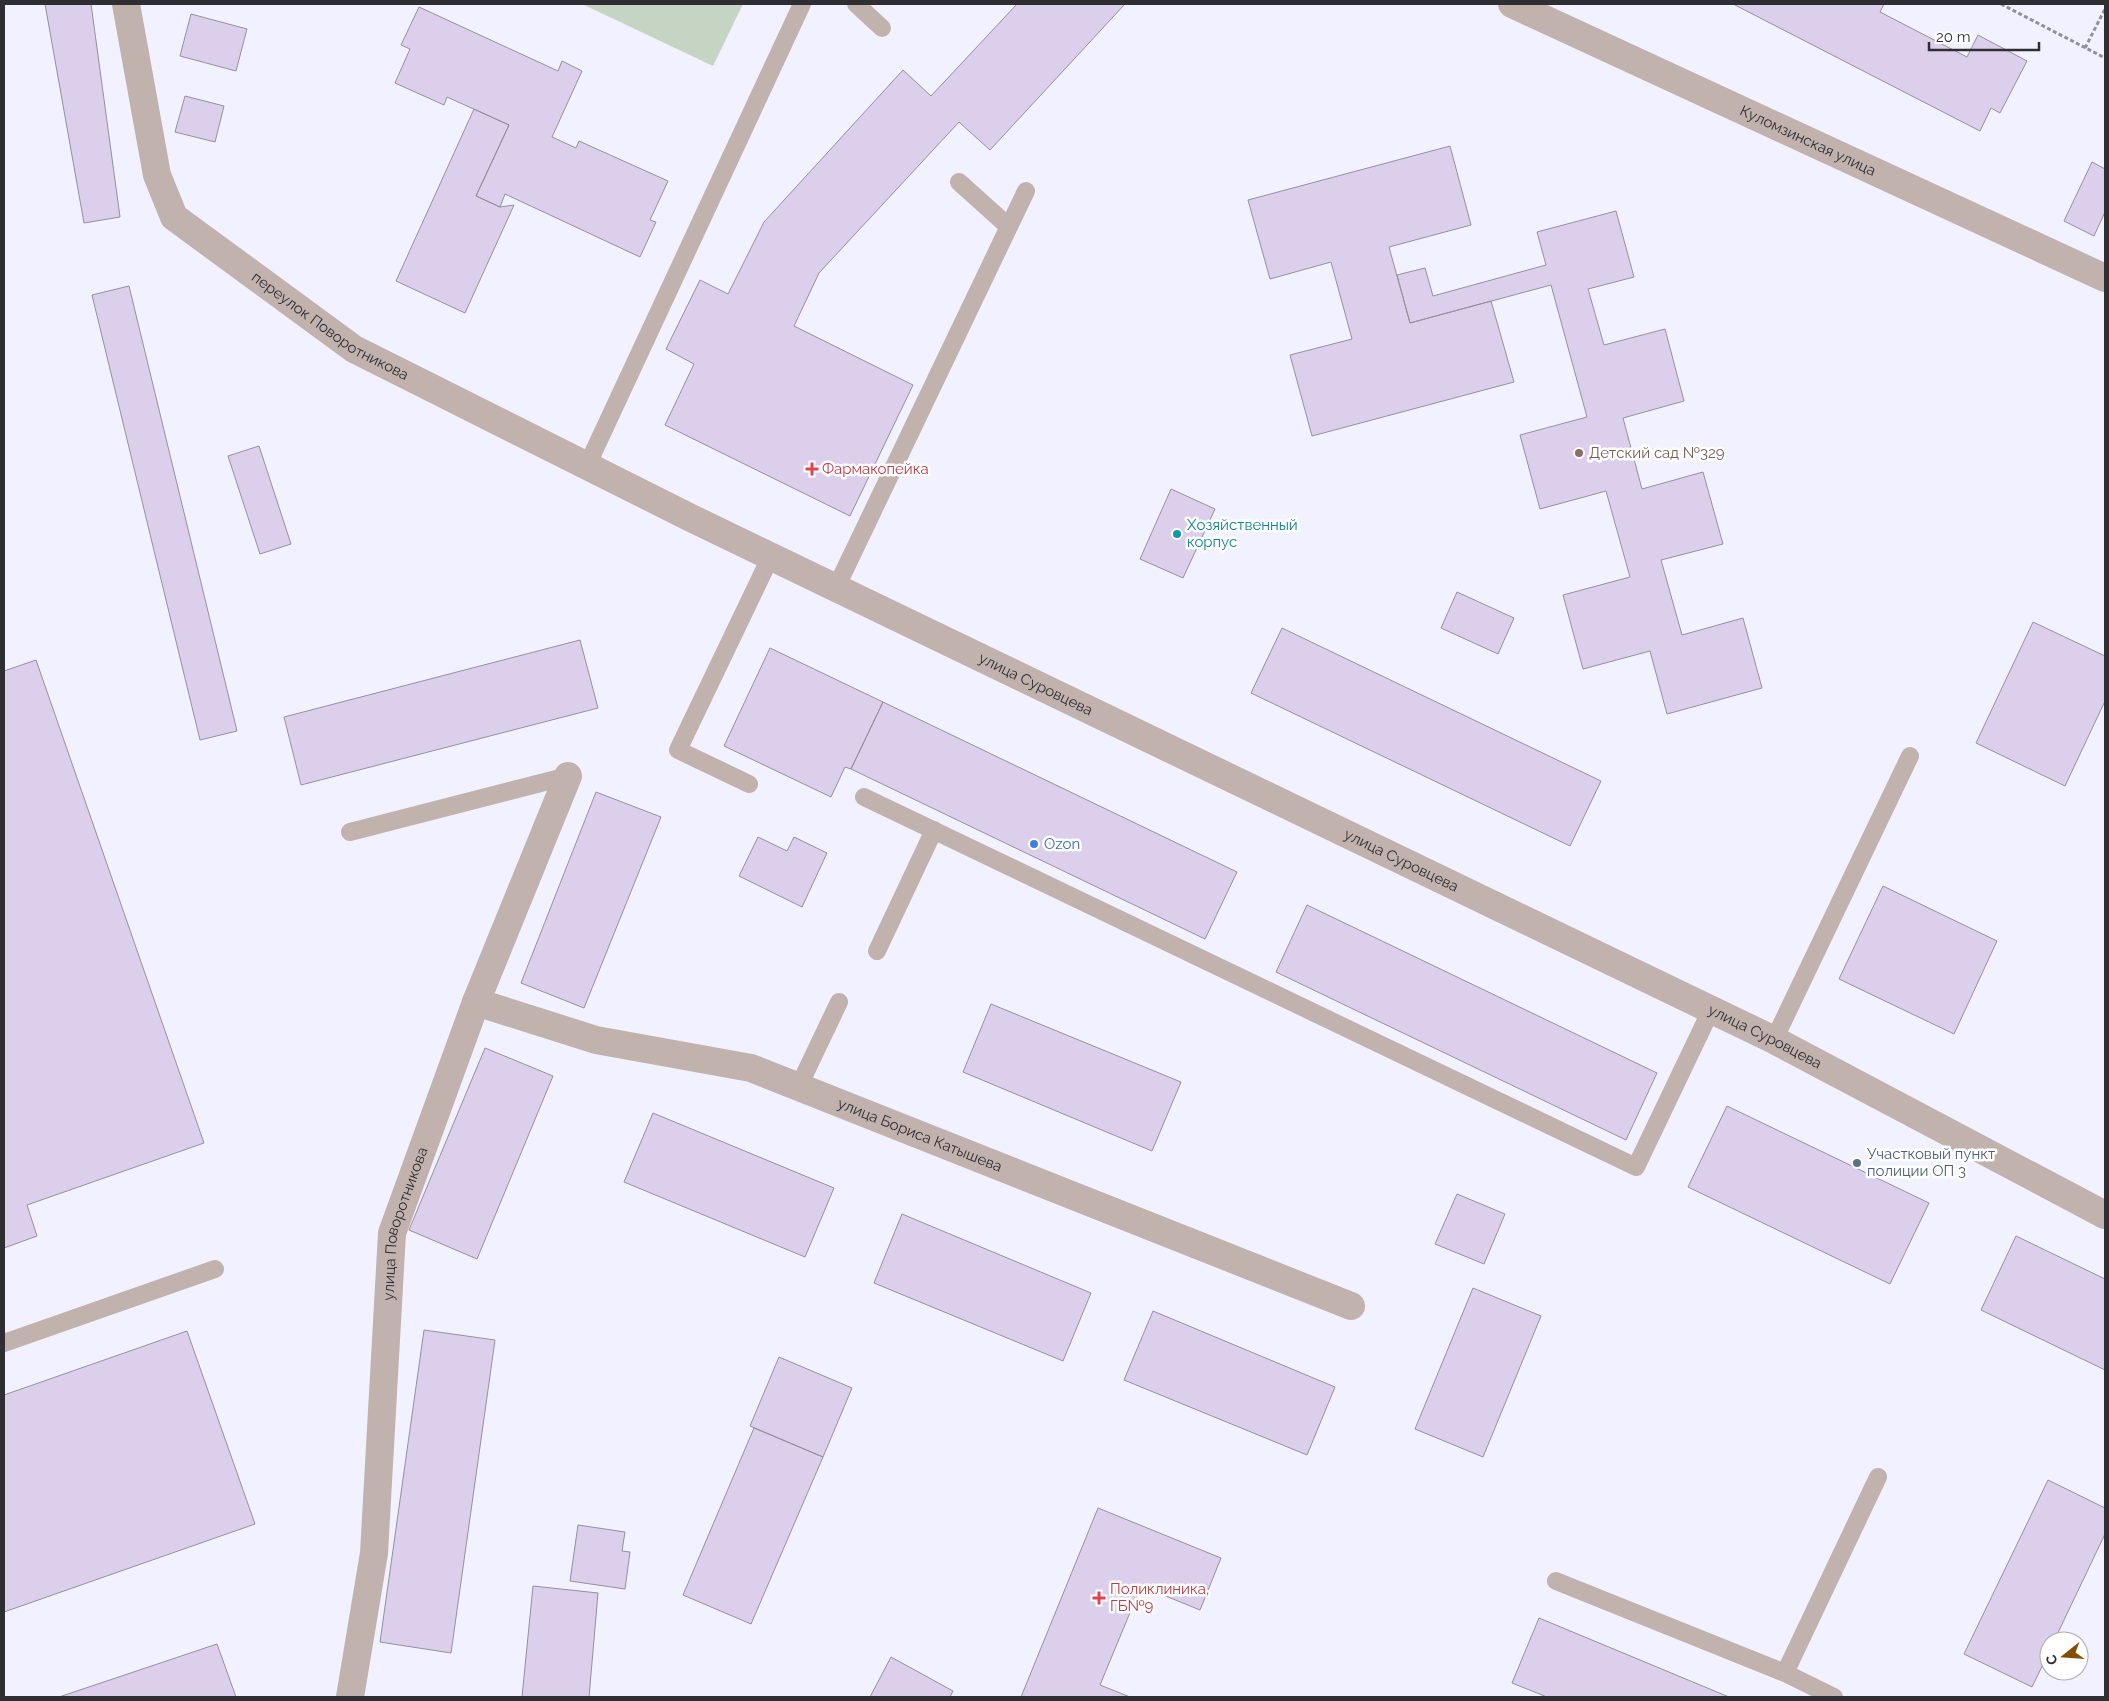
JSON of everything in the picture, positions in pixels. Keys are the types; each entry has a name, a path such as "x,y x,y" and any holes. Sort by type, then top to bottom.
{"street":[{"name":"переулок Поворотникова","path":"126,4 157,175 174,217 354,349 691,518"},
{"name":"Куломзинская улица","path":"1512,4 2105,278"},
{"name":"улица Суровцева","path":"691,518 1774,1040 2105,1215"},
{"name":"улица Поворотникова","path":"350,1697 374,1553 392,1233 476,1002 568,776"},
{"name":"улица Бориса Катышева","path":"476,1002 596,1040 751,1068 1351,1306"}],"lane":[{"path":"586,466 802,4"},
{"path":"856,4 882,28"},
{"path":"959,182 1009,227"},
{"path":"836,588 1026,191"},
{"path":"749,784 678,750 771,556"},
{"path":"1774,1040 1910,756"},
{"path":"350,832 568,776"},
{"path":"864,797 1636,1167 1711,1010"},
{"path":"877,951 934,830"},
{"path":"799,1086 839,1002"},
{"path":"4,1343 215,1269"},
{"path":"1785,1673 1878,1477"},
{"path":"1556,1580 1785,1673 1834,1697"}],"path":[{"path":"2000,4 2105,58"},
{"path":"2085,48 2105,9"}],"green space":[{"path":"582,4 743,4 713,66"}],"building":[{"path":"45,4 91,4 120,217 84,223"},
{"path":"1017,4 1125,4 990,150 959,122 819,273 794,326 913,385 850,516 665,425 694,364 666,349 700,280 728,294 764,222 903,70 931,96"},
{"path":"1733,4 1884,4 1880,12 1967,57 1978,35 2027,61 2000,113 1991,108 1980,131"},
{"path":"419,7 558,71 562,61 582,71 552,137 576,148 579,141 668,181 650,220 656,222 640,257 505,194 500,207 476,196 509,125 447,97 444,105 395,83 410,49 401,45"},
{"path":"191,14 247,29 236,71 180,56"},
{"path":"185,96 224,106 215,142 175,132"},
{"path":"474,109 509,125 476,196 500,207 514,205 465,313 396,281"},
{"path":"1450,146 1471,225 1389,247 1410,323 1491,301 1514,382 1312,436 1290,355 1352,339 1331,262 1270,279 1248,200"},
{"path":"2092,162 2105,169 2105,212 2094,236 2064,221"},
{"name":"Детский сад №329","path":"1616,211 1634,277 1588,289 1604,345 1665,329 1684,401 1623,418 1642,489 1703,472 1723,544 1661,560 1682,635 1743,618 1762,688 1667,714 1650,651 1583,669 1563,595 1630,577 1606,491 1540,509 1520,435 1587,417 1551,285 1410,323 1397,275 1425,268 1433,296 1546,265 1537,232"},
{"path":"129,286 237,731 200,740 92,295"},
{"path":"259,446 291,544 260,554 228,456"},
{"name":"Хозяйственный корпус","path":"1171,489 1215,509 1183,578 1140,559"},
{"path":"1457,592 1514,618 1498,654 1441,628"},
{"path":"2033,622 2105,656 2105,701 2065,786 1976,743"},
{"path":"1282,628 1601,781 1570,846 1251,693"},
{"path":"580,640 598,708 301,785 284,717"},
{"path":"770,648 883,702 851,769 845,767 831,797 724,746"},
{"path":"36,660 204,1143 27,1205 37,1236 4,1248 4,671"},
{"path":"883,702 1237,872 1205,939 851,769"},
{"path":"596,792 661,817 584,1008 521,983"},
{"path":"758,837 787,851 794,837 827,853 802,907 739,876"},
{"path":"1883,886 1997,941 1954,1034 1839,979"},
{"path":"1307,905 1657,1073 1626,1140 1276,972"},
{"path":"991,1004 1181,1082 1152,1151 963,1072"},
{"path":"485,1048 553,1076 477,1259 409,1230"},
{"path":"1727,1106 1929,1203 1890,1284 1688,1187"},
{"path":"653,1113 834,1188 805,1257 624,1182"},
{"path":"1457,1194 1505,1214 1484,1264 1435,1244"},
{"path":"902,1214 1091,1293 1063,1361 874,1283"},
{"path":"2016,1236 2105,1279 2105,1370 1981,1310"},
{"path":"1473,1288 1541,1316 1483,1457 1415,1429"},
{"path":"1153,1311 1335,1387 1307,1455 1124,1380"},
{"path":"424,1330 495,1340 451,1653 380,1642"},
{"path":"187,1331 255,1524 4,1612 4,1395"},
{"path":"779,1357 852,1388 823,1457 750,1426"},
{"path":"754,1428 823,1457 751,1624 683,1595"},
{"path":"2048,1480 2105,1508 2105,1534 2059,1631 2039,1631 2039,1673 2032,1687 1964,1654"},
{"name":"Поликлиника, ГБ№9","path":"1098,1508 1221,1558 1200,1610 1141,1586 1100,1685 1130,1697 1021,1697"},
{"path":"578,1525 625,1532 622,1551 630,1552 625,1589 570,1581"},
{"path":"533,1586 598,1593 589,1697 522,1697"},
{"path":"1539,1618 1729,1697 1547,1697 1512,1683"},
{"path":"217,1644 236,1697 59,1697"},
{"path":"891,1657 953,1691 950,1697 870,1697"}],"place":[{"name":"Детский сад №329","path":"1579,453"},
{"name":"Фармакопейка","path":"812,469"},
{"name":"Хозяйственный корпус","path":"1177,534"},
{"name":"Ozon","path":"1034,844"},
{"name":"Участковый пункт полиции ОП 3","path":"1857,1163"},
{"name":"Поликлиника, ГБ№9","path":"1099,1598"}]}
